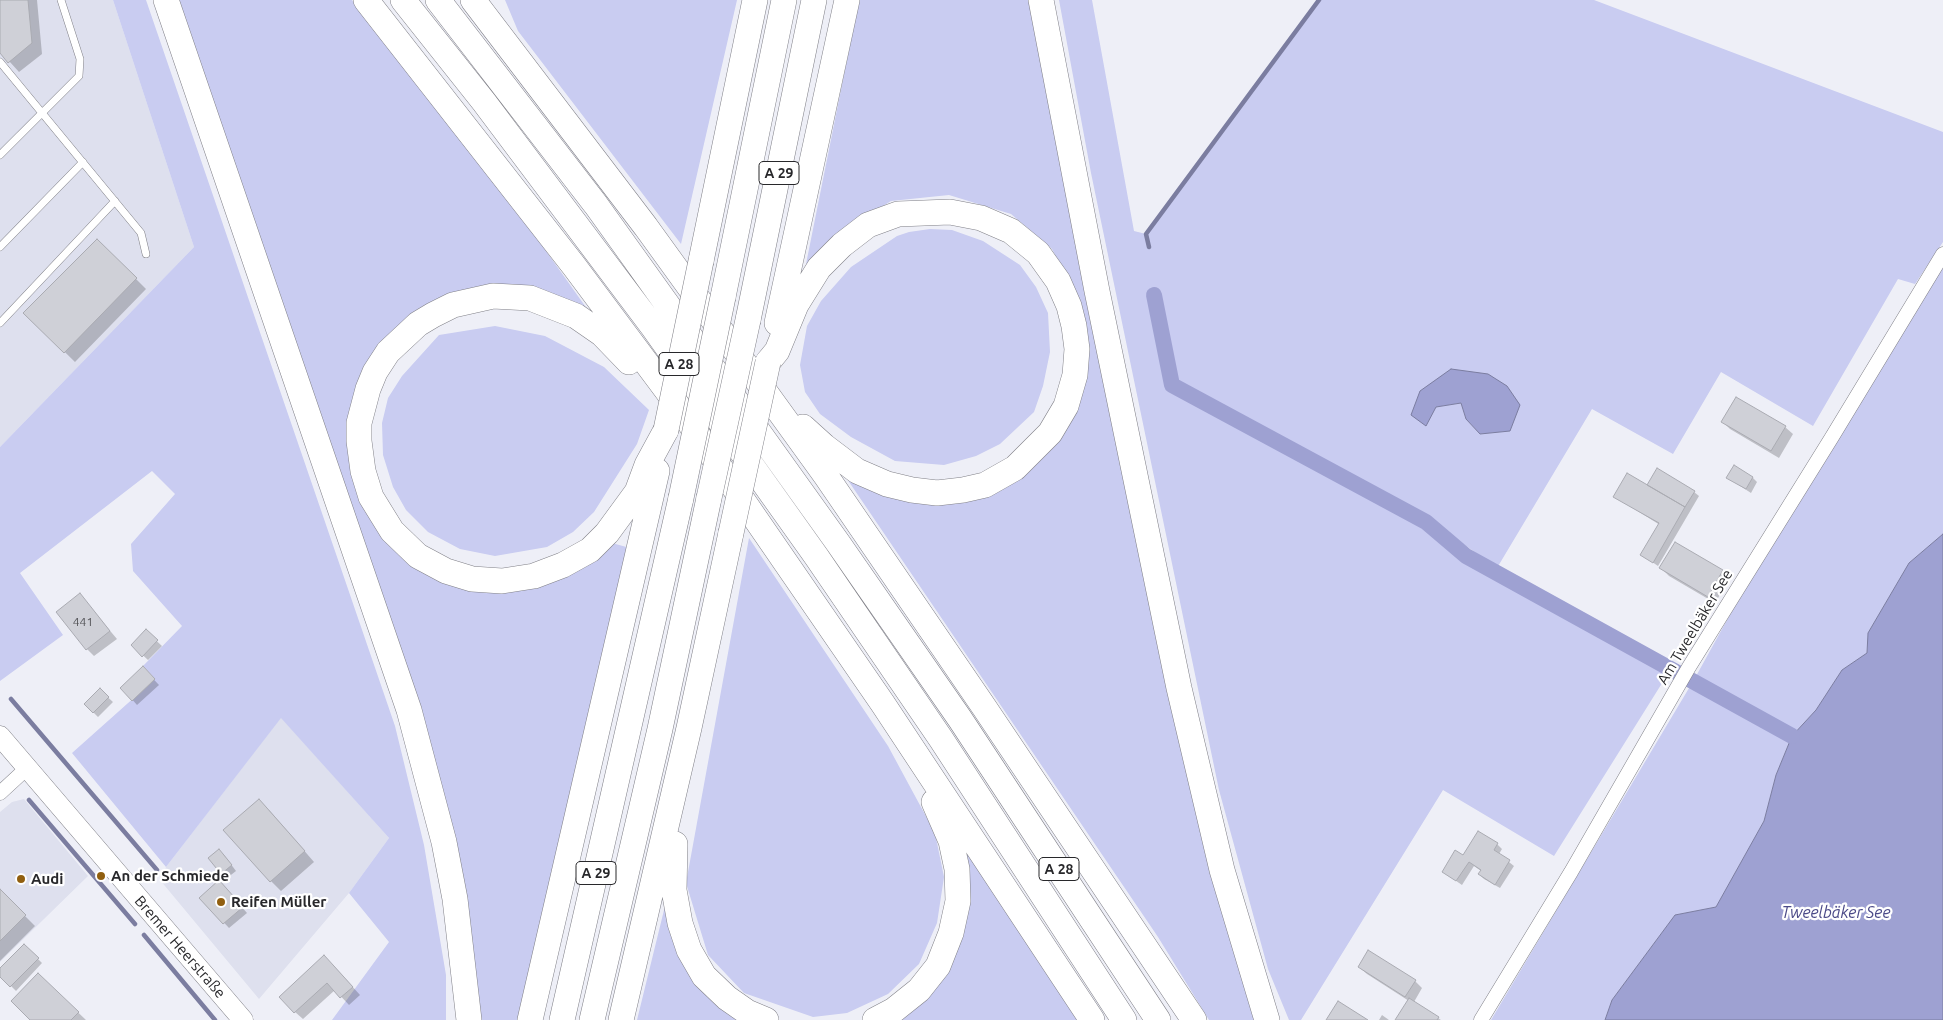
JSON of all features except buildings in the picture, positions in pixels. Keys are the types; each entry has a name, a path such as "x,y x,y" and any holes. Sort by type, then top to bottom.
{"highway":[{"path":"166,0 409,710 444,842 456,908 469,1020"},
{"path":"366,0 574,266 671,396 883,704 1092,1020"},
{"name":"A 28","path":"403,0 484,102 653,327 816,556 952,756 1124,1020"},
{"name":"A 28","path":"438,0 612,226 838,543 960,719 1158,1020"},
{"path":"473,0 646,227 772,401 984,707 1194,1020"},
{"path":"491,0 507,27 519,60"},
{"path":"740,79 737,47 746,0"},
{"path":"530,1020 666,430 755,0"},
{"name":"A 29","path":"562,1020 681,498 784,0"},
{"name":"A 29","path":"592,1020 660,729 748,320 814,0"},
{"path":"621,1020 690,728 848,0"},
{"path":"1041,0 1097,291 1179,688 1222,870 1266,1020"},
{"path":"768,362 777,351 807,284 819,268 842,245 868,225 898,214 923,211 950,212 981,218 1011,231 1038,253 1058,281 1069,306 1077,349 1075,375 1066,406 1050,433 1015,468 985,485 963,490 937,493 912,490 887,484 857,471 802,427 788,408 772,401"},
{"path":"666,430 647,465 637,492 617,521 590,550 563,565 534,576 502,581 472,579 446,571 418,556 392,531 371,497 363,471 359,440 359,423 368,389 375,372 388,352 418,324 433,315 453,305 493,296 530,298 576,316 602,334 645,378 671,396"},
{"path":"875,1020 894,1010 919,990 938,966 951,933 958,901 957,869 951,841 932,798 884,722 883,704"},
{"path":"690,728 692,753 673,854 674,890 680,923 689,950 704,976 727,998 747,1012 766,1020"}],"main road":[{"name":"Bremer Heerstraße","path":"0,736 243,1020"}],"street":[{"name":"Am Tweelbäker See","path":"1481,1020 1571,872 1689,667 1943,254"},
{"path":"0,793 26,768"}],"lane":[{"path":"0,155 79,76 80,59 61,0"},
{"path":"0,62 141,233 146,254"},
{"path":"0,247 83,162"},
{"path":"0,323 115,201"}],"shaded area":[{"path":"0,0 113,0 194,247 0,447"},
{"path":"113,0 146,0 395,726 424,845 446,975 446,1020 332,1020 389,942 349,893 389,838 281,718 166,867 72,753 155,679 143,666 182,626 133,571 131,544 175,494 152,471 20,573 63,635 0,681 0,447 194,247"},
{"path":"177,0 352,0 534,234 590,313 493,286 381,346 362,502 471,589 612,543 630,548 520,1020 477,1020 472,956"},
{"path":"505,0 737,0 681,244 518,31"},
{"path":"859,0 1033,0 1258,1020 1209,1020 1158,937 843,473 945,499 1059,438 1078,300 1052,249 1011,214 949,195 891,201 832,238 806,264"},
{"path":"1059,0 1092,0 1134,231 1146,234 1320,0 1594,0 1943,132 1943,242 1915,284 1898,279 1813,426 1721,372 1673,454 1592,409 1497,568 1437,525 1431,532 1461,560 1669,672 1554,856 1443,790 1301,1020 1289,1020 1268,969 1219,790 1091,173","holes":["1507,386 1510,431 1480,434 1466,419 1461,403 1436,407"]},
{"path":"930,229 952,230 983,241 1020,265 1036,287 1048,313 1050,352 1043,386 1034,412 1000,444 976,456 944,465 895,461 851,437 820,414 805,392 800,365 807,326 821,301 851,267 897,236"},
{"path":"1943,264 1943,534 1909,563 1868,633 1867,653 1842,670 1816,710 1792,736 1776,775 1764,821 1716,907 1675,915 1612,1000 1605,1020 1491,1020 1695,678 1732,611"},
{"path":"495,326 545,336 604,367 649,410 637,444 594,512 573,532 547,547 495,556 460,549 428,532 406,510 393,487 383,455 382,423 388,398 402,376 439,335"},
{"path":"749,538 888,746 935,833 944,877 937,923 919,964 888,994 847,1013 813,1017 744,993 708,955 686,883"},
{"path":"281,717 389,838 349,893 259,999 160,880 166,867"},
{"path":"24,799 88,876 0,962 0,812 12,802"},
{"path":"963,844 1081,1020 894,1020 925,996"},
{"path":"665,906 746,1020 637,1020"}],"water":[{"path":"1451,369 1488,374 1507,386 1520,405 1510,431 1480,434 1466,419 1461,403 1436,407 1426,426 1411,415 1420,391"},
{"name":"Tweelbäker See","path":"1943,534 1943,1020 1605,1020 1612,1000 1675,915 1716,907 1764,821 1776,775 1792,736 1816,710 1842,670 1867,653 1868,633 1909,563"}],"waterway":[{"path":"1149,247 1146,234 1319,0"},
{"path":"1154,295 1172,385 1426,522 1466,556 1792,736"},
{"path":"11,699 157,870"},
{"path":"29,800 135,924"},
{"path":"144,935 215,1020"}],"place":[{"name":"An der Schmiede","path":"101,876"},
{"name":"Audi","path":"21,879"},
{"name":"Reifen Müller","path":"221,902"}]}
